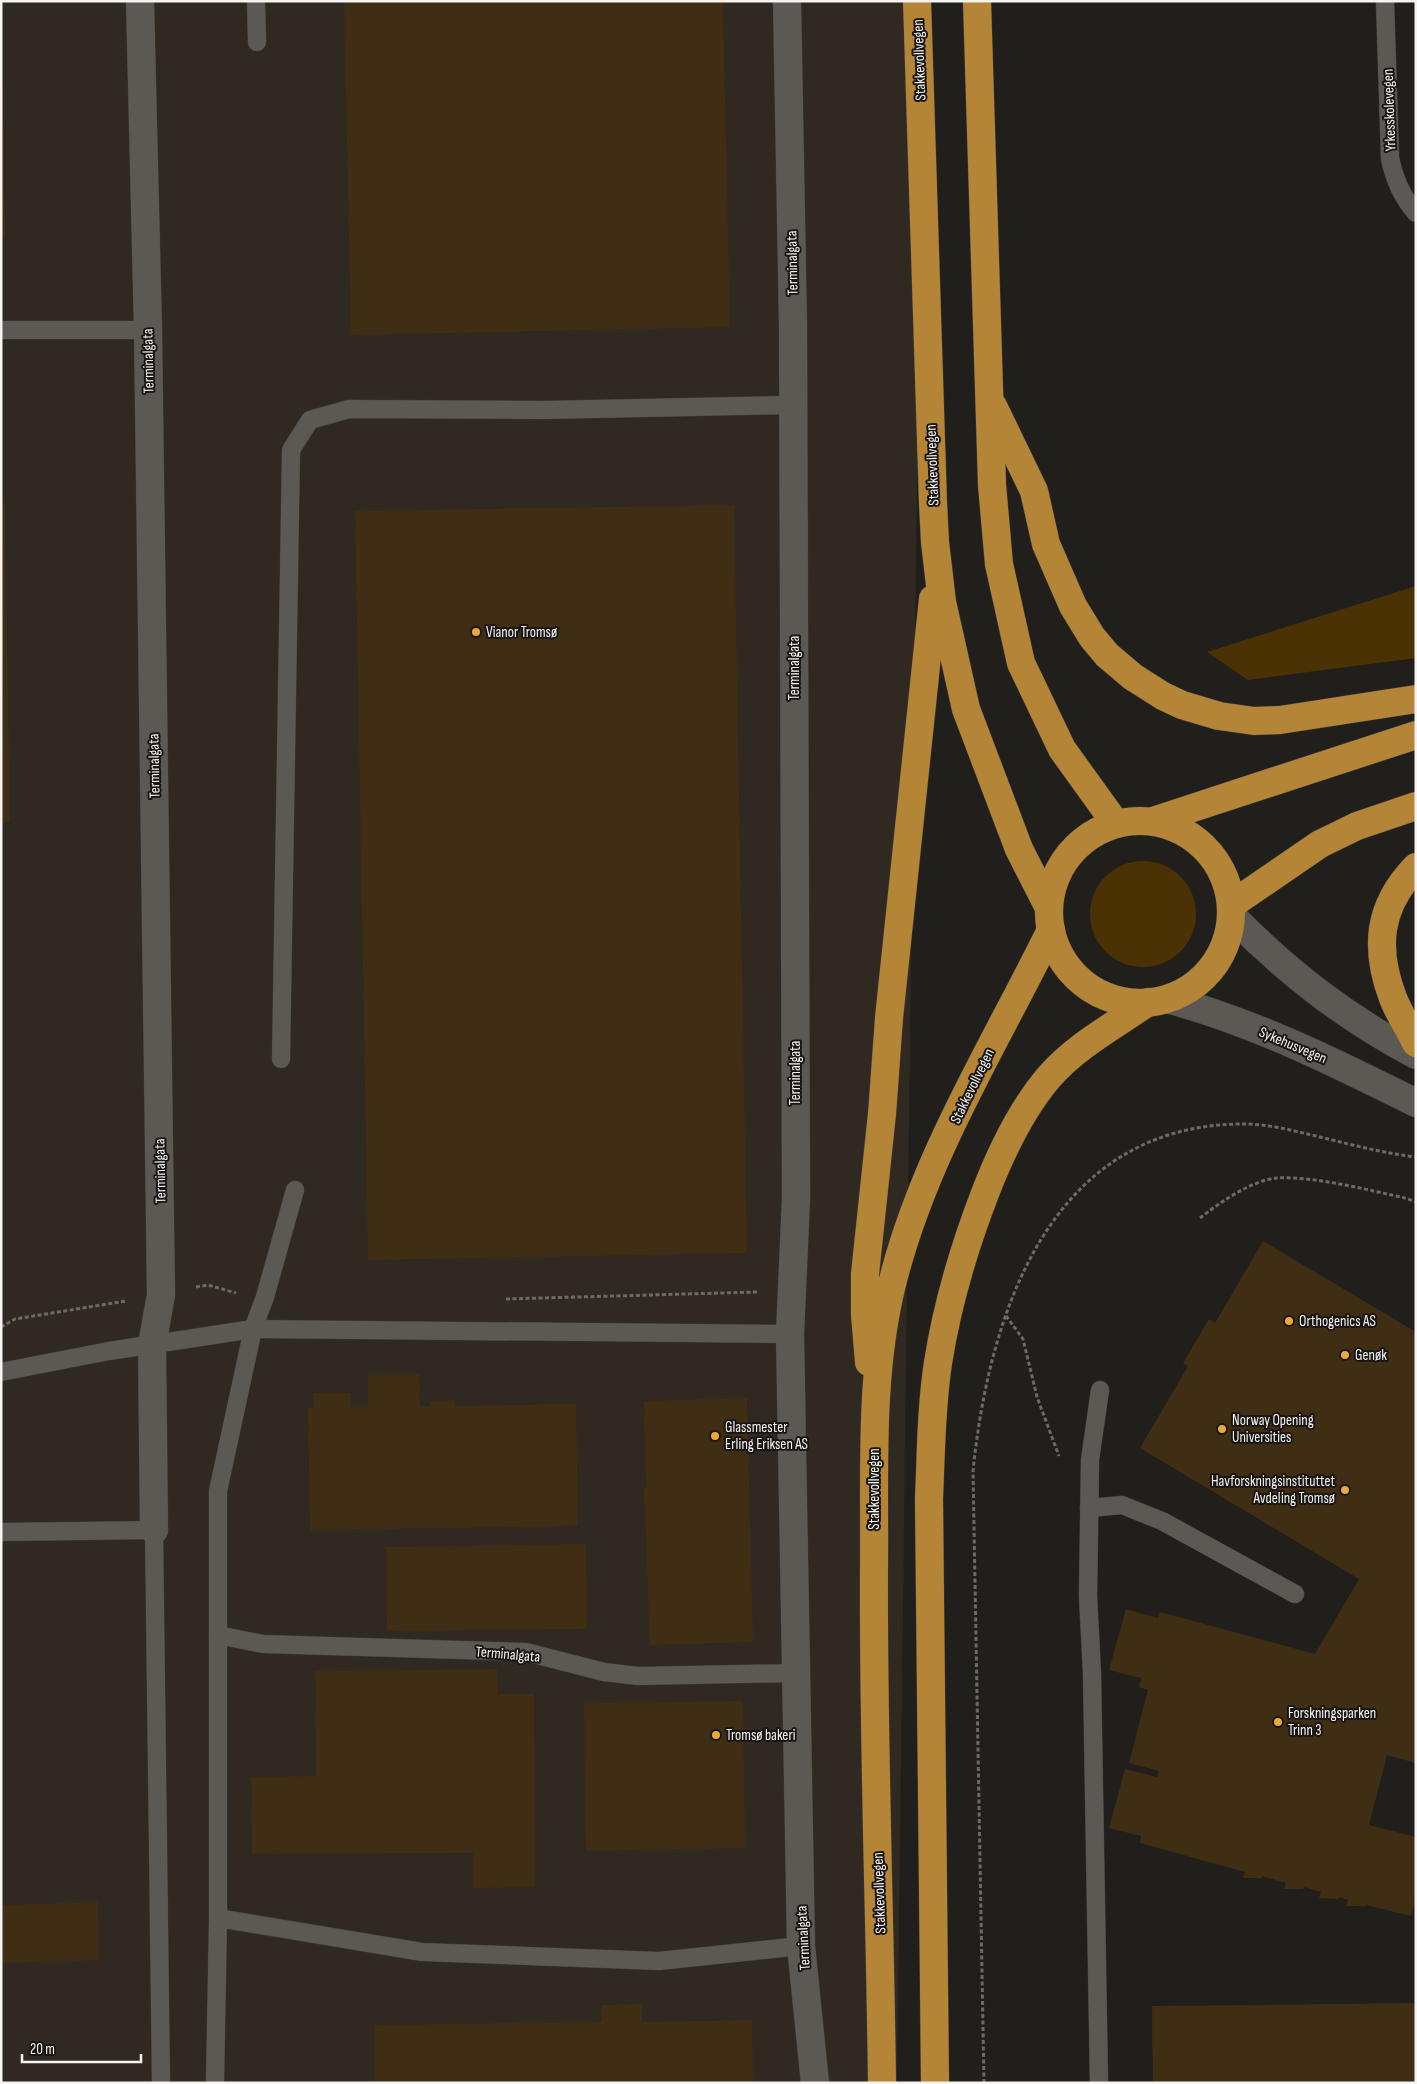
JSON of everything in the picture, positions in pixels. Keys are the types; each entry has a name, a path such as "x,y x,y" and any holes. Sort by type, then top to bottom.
{"highway":[{"name":"Stakkevollvegen","path":"882,2083 874,1705 874,1416 885,1322 892,1284 924,1186 1050,919 1019,849 966,709 949,638 937,568 933,502 917,1"},
{"path":"977,1 992,485 998,564 1021,663 1062,749 1116,824"},
{"path":"989,398 1034,491 1046,544 1073,606 1092,637 1108,655 1133,677 1163,696 1182,705 1219,716 1254,721 1308,716 1416,699"},
{"path":"874,1416 865,1329 866,1274 882,1114 889,1018 937,568"},
{"path":"1153,821 1416,735"},
{"path":"1232,910 1320,844 1357,826 1416,806"},
{"path":"935,2083 929,1499 932,1423 937,1374 949,1304 962,1256 993,1173 1005,1146 1050,1076 1091,1038 1158,1000 1188,990 1205,976 1219,958 1228,938 1232,910 1224,875 1208,849 1183,830 1153,821 1134,820 1116,824 1095,833 1072,853 1062,865 1053,886 1050,919 1058,951 1066,964 1086,985 1105,996 1119,1000 1158,1000"},
{"path":"1416,867 1402,881 1389,903 1383,922 1382,938 1386,973 1394,1000 1416,1043"}],"street":[{"name":"Terminalgata","path":"140,1 148,330 162,1295 152,1345 154,1530"},
{"name":"Terminalgata","path":"787,1 794,405 796,1199 790,1334 801,1946 815,2083"},
{"path":"1232,910 1266,951 1303,982 1375,1033 1416,1055"},
{"name":"Sykehusvegen","path":"1158,1000 1202,1008 1320,1057 1416,1103"}],"lane":[{"path":"256,1 257,42"},
{"name":"Yrkesskolevegen","path":"1385,1 1390,158 1393,173 1402,195 1416,213"},
{"path":"1,330 148,330"},
{"path":"281,1059 291,450 310,420 349,409 544,410 794,405"},
{"path":"215,2083 218,1918 218,1492 252,1329 265,1297 295,1190"},
{"path":"1,1372 109,1351 252,1329 790,1334"},
{"path":"1099,2083 1092,1684 1088,1596 1090,1460 1100,1390"},
{"path":"1089,1508 1122,1505 1162,1521 1296,1594"},
{"path":"1,1532 154,1530 161,2083"},
{"name":"Terminalgata","path":"218,1635 263,1644 526,1652 604,1672 638,1676 796,1674"},
{"path":"218,1918 422,1952 659,1961 801,1946"}],"path":[{"path":"984,2083 973,1471 977,1433 987,1376 1006,1315 1035,1248 1070,1198 1089,1179 1114,1160 1148,1142 1186,1129 1238,1124 1266,1126 1416,1157"},
{"path":"1200,1218 1220,1203 1254,1186 1276,1178 1317,1181 1406,1198 1416,1202"},
{"path":"1006,1315 1023,1339 1037,1398 1060,1460"}],"shaded area":[{"path":"1,1 923,1 897,2083 1,2083"},
{"path":"1416,586 1416,658 1248,680 1207,652"},
{"path":"1143,861 1163,865 1181,876 1192,894 1196,914 1192,934 1181,952 1163,963 1143,967 1123,963 1105,952 1094,934 1090,914 1094,894 1105,876 1123,865"}],"building":[{"path":"344,1 723,1 730,327 351,335"},
{"path":"1,87 3,87 5,236 1,236"},
{"path":"1,503 5,503 10,822 1,822"},
{"path":"734,505 747,1253 368,1260 355,511"},
{"path":"1263,1241 1416,1332 1416,1763 1387,1755 1369,1825 1416,1837 1416,1897 1411,1916 1366,1905 1346,1906 1348,1900 1339,1897 1339,1899 1319,1898 1321,1892 1304,1887 1303,1889 1284,1889 1286,1883 1262,1876 1262,1878 1243,1878 1245,1872 1140,1843 1141,1836 1109,1828 1125,1769 1157,1777 1159,1771 1129,1763 1148,1690 1139,1687 1141,1678 1109,1670 1126,1609 1158,1618 1160,1612 1315,1654 1359,1579 1140,1448 1188,1366 1183,1363 1209,1319 1215,1323"},
{"path":"419,1374 420,1407 430,1406 430,1401 455,1400 455,1406 576,1404 578,1526 310,1530 308,1408 314,1408 313,1393 350,1393 350,1407 368,1407 368,1375"},
{"path":"747,1398 753,1642 650,1645 644,1488 646,1488 644,1401"},
{"path":"586,1544 587,1629 387,1631 386,1547"},
{"path":"497,1669 498,1694 534,1694 535,1887 473,1888 473,1853 252,1854 251,1777 316,1776 315,1671"},
{"path":"743,1701 745,1848 586,1851 584,1703"},
{"path":"98,1902 99,1960 1,1963 1,1905"},
{"path":"1416,2003 1416,2083 1153,2083 1152,2006"},
{"path":"642,2004 642,2022 752,2020 753,2083 375,2083 374,2025 602,2022 601,2005"}],"place":[{"name":"Vianor Tromsø","path":"476,632"},
{"name":"Orthogenics AS","path":"1289,1321"},
{"name":"Genøk","path":"1345,1355"},
{"name":"Norway Opening Universities","path":"1222,1429"},
{"name":"Glassmester Erling Eriksen AS","path":"715,1436"},
{"name":"Havforskningsinstituttet Avdeling Tromsø","path":"1345,1490"},
{"name":"Forskningsparken Trinn 3","path":"1278,1722"},
{"name":"Tromsø bakeri","path":"716,1735"}]}
